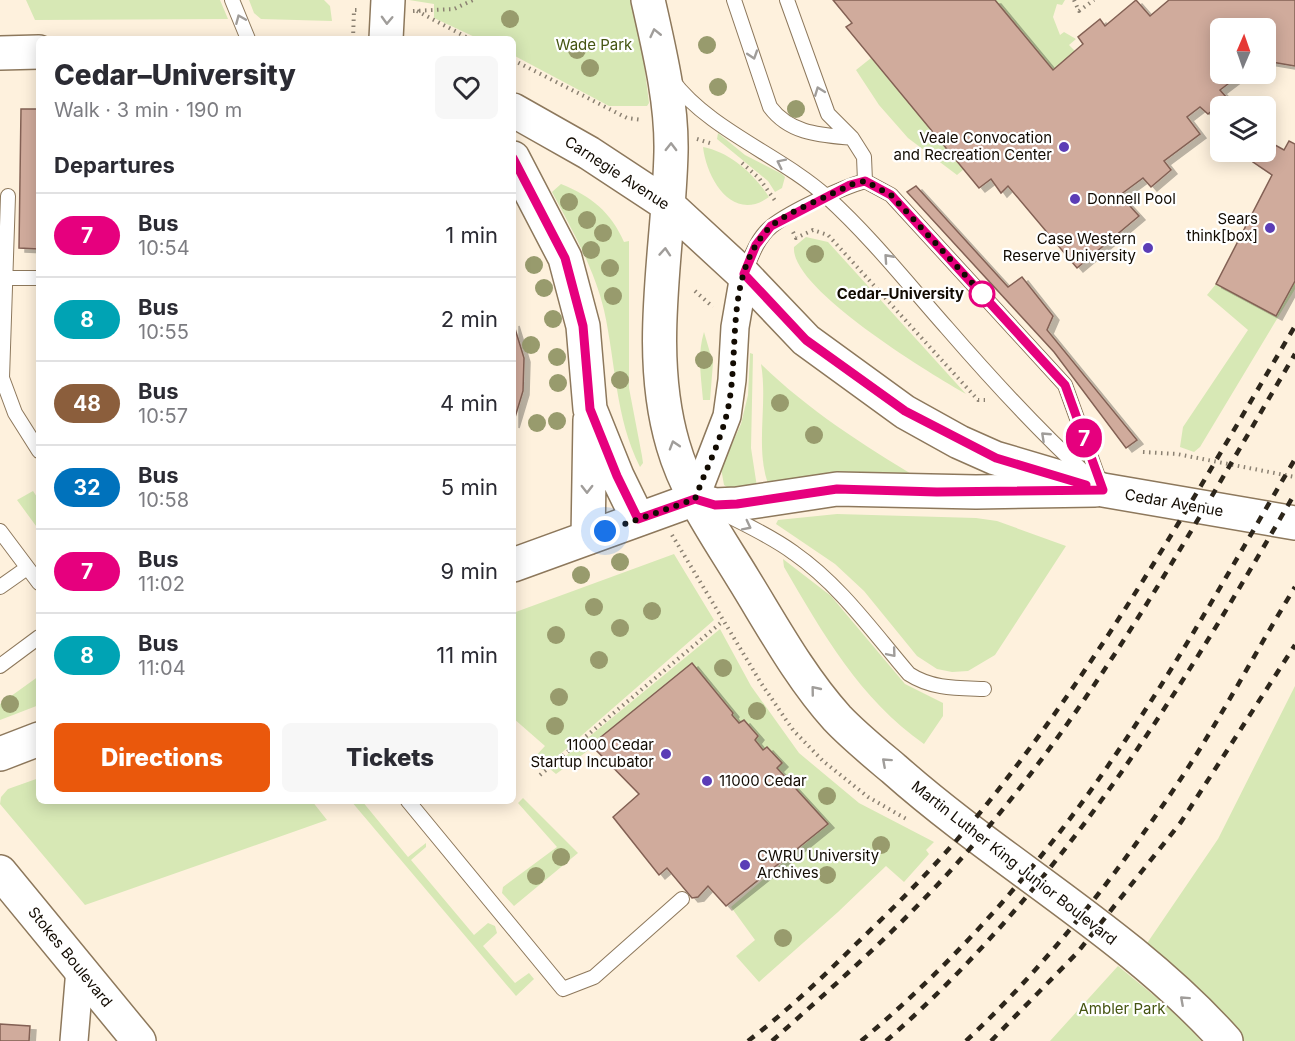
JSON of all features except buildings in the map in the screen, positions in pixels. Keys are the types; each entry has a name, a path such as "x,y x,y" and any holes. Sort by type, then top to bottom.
{"main road":[{"name":"Martin Luther King Junior Boulevard","path":"648,0 663,66 671,130 659,345 661,390 673,446 695,499 803,675 839,719 978,839 1122,946 1206,1019 1226,1041"},
{"path":"388,36 405,7"},
{"path":"0,53 36,52"},
{"name":"Carnegie Avenue","path":"516,112 588,153 668,205 744,274 806,340 905,411 996,458 1103,490"},
{"path":"516,164 555,236 572,279 583,326 590,409 588,538"},
{"path":"590,409 617,476 638,519"},
{"name":"Cedar Avenue","path":"695,499 715,505 737,504 837,489 966,492 1103,490 1295,523"},
{"path":"516,564 695,499"},
{"path":"0,754 36,741"},
{"name":"Stokes Boulevard","path":"0,872 139,1041"}],"street":[{"path":"695,499 727,416 735,327 744,274"},
{"path":"74,1041 80,969"}],"lane":[{"path":"231,0 247,36"},
{"path":"734,0 770,107 781,121 815,134 852,138"},
{"path":"787,0 828,114 852,138 864,157 865,181"},
{"path":"663,66 688,98 748,145 788,165 827,197 886,256 1037,428 1103,490"},
{"path":"744,274 756,245 771,226 827,197 865,181"},
{"path":"865,181 891,195 1065,385 1103,490"},
{"path":"8,196 2,378 15,413 33,431"},
{"path":"4,278 36,278"},
{"path":"695,499 774,539 797,554 840,592 909,674 923,683 944,687 984,689"},
{"path":"0,531 36,579"},
{"path":"0,587 27,568"},
{"path":"0,666 36,639"},
{"path":"410,804 563,988 594,977 682,899"}],"path":[{"path":"405,7 454,9 473,0"},
{"path":"1074,0 1079,11 1094,0"},
{"path":"405,7 464,36"},
{"path":"353,36 354,10"},
{"path":"516,62 627,118 641,120"},
{"path":"702,141 722,148"},
{"path":"738,160 772,193"},
{"path":"796,238 813,230 828,235 978,399"},
{"path":"695,291 721,314"},
{"path":"1143,452 1177,454 1295,477"},
{"path":"679,548 686,561"},
{"path":"540,775 723,621"}],"green space":[{"path":"26,0 220,0 228,19 35,20"},
{"path":"249,0 324,0 330,6 332,21 261,19 254,13"},
{"name":"Wade Park","path":"409,0 630,0 642,48 649,103 647,106 609,106 516,57 516,36 473,36 434,18 434,4"},
{"path":"995,0 1065,0 1062,5 1057,4 1053,17 1060,35 1064,32 1076,39 1069,45 1075,51 1053,70"},
{"path":"871,58 964,169 957,175 908,138 879,105 856,70"},
{"path":"718,133 745,155 782,174 785,177 782,188 775,192 768,181 717,139"},
{"path":"703,147 723,154 740,165 749,172 769,197 756,204 744,205 733,201 716,184"},
{"path":"561,184 582,194 599,206 613,222 624,242 629,241 629,388 643,463 640,467 621,410 600,294 582,249 552,192"},
{"path":"806,237 828,242 966,394 865,329 814,285 799,265 794,247"},
{"path":"1295,281 1295,289 1200,447 1194,452 1180,447 1183,427 1248,330 1207,295 1216,284 1276,316"},
{"path":"704,332 713,363 710,400 703,400 701,382 700,357"},
{"path":"750,353 753,354 751,448 757,487 730,489 724,485 721,468 741,424 748,395"},
{"path":"761,364 836,426 918,478 768,484 762,455 763,379"},
{"path":"33,491 36,496 36,526 17,500"},
{"path":"837,514 976,518 997,521 1066,546 995,655 968,671 952,672 937,669 917,656 864,591 835,564 776,524 778,520"},
{"path":"674,554 714,620 542,770 533,759 545,746 516,721 516,612"},
{"path":"783,559 831,596 905,684 943,703 943,716 924,744 881,707 845,664 784,567"},
{"path":"720,629 751,686 799,753 859,803 934,842 926,850 929,854 904,882 886,866 759,982 736,956 755,940 731,907 828,824 777,768 781,763 767,747 763,750 755,740 758,736 744,720 739,723 692,663 591,745 593,747 556,774 550,769"},
{"path":"36,678 36,706 0,720 0,704"},
{"path":"1295,686 1295,1041 1226,1041 1137,958 1218,839"},
{"path":"36,779 36,804 314,804 327,820 85,905 0,804 1,797 8,789"},
{"path":"523,798 578,853 514,906 502,893 503,887 557,847 518,803"},
{"path":"354,804 364,804 408,857 426,843 426,847 411,860 474,935 488,923 495,926 497,933 483,946 515,983 529,973 534,979 516,996"},
{"name":"Ambler Park","path":"1118,966 1179,1016 1201,1041 1050,1041"}],"railway":[{"path":"748,1041 817,982 907,894 972,823 1030,748 1111,631 1149,571 1295,326"},
{"path":"772,1041 864,958 931,892 1002,810 1049,749 1094,685 1177,555 1295,354"},
{"path":"861,1041 897,1010 965,943 1028,872 1087,796 1162,684 1295,459"},
{"path":"886,1041 949,982 1007,919 1062,853 1113,785 1207,641 1295,493"},
{"path":"966,1041 1053,949 1132,849 1195,757 1295,587"},
{"path":"991,1041 1077,953 1181,822 1295,645"}],"bus line":[{"name":"7","path":"516,163 565,258 583,326 590,409 617,476 638,519 695,499 715,505 737,504 801,492 837,489 937,492 1103,490 1065,385 891,195 865,181 850,185 771,226 756,245 744,274 806,340 905,411 959,442 996,458 1086,485"}],"place":[{"name":"Veale Convocation and Recreation Center","path":"1064,147"},
{"name":"Donnell Pool","path":"1075,199"},
{"name":"Sears think[box]","path":"1270,228"},
{"name":"Case Western Reserve University","path":"1148,248"},
{"name":"Cedar–University","path":"982,294"},
{"name":"11000 Cedar Startup Incubator","path":"666,754"},
{"name":"11000 Cedar","path":"707,781"},
{"name":"CWRU University Archives","path":"745,865"}],"route":[{"path":"605,531 695,499 727,416 735,327 744,274 756,245 771,226 850,185 865,181 891,195 986,298 982,294"}]}
